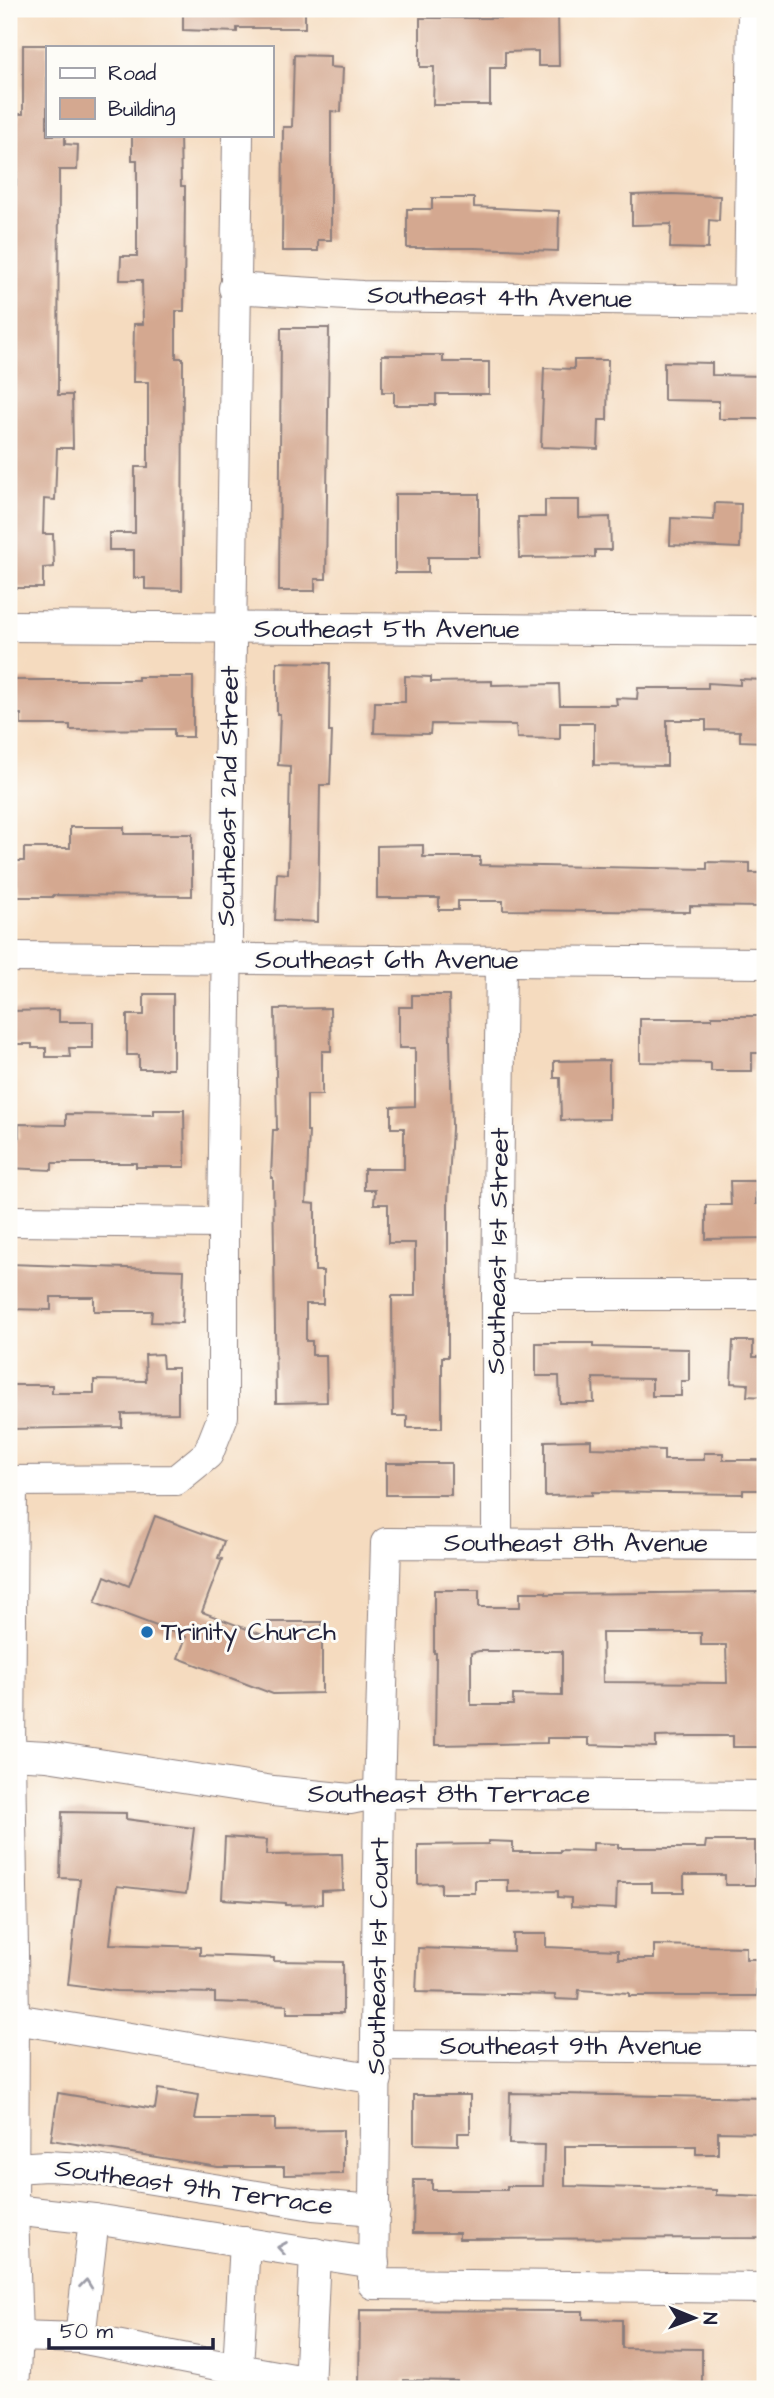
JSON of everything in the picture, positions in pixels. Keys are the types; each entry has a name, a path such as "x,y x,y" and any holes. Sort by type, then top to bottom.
{"street":[{"path":"753,9 757,301"},
{"name":"Southeast 2nd Street","path":"10,1481 176,1480 208,1454 223,1416 226,960 238,136"},
{"name":"Southeast 4th Avenue","path":"234,288 362,296 757,301"},
{"name":"Southeast 5th Avenue","path":"9,626 765,631"},
{"name":"Southeast 6th Avenue","path":"9,957 765,963"},
{"name":"Southeast 1st Street","path":"497,1542 501,960"},
{"path":"9,1221 223,1223"},
{"path":"497,1295 765,1295"},
{"path":"10,1481 12,2271 17,2336 14,2389"},
{"name":"Southeast 8th Avenue","path":"386,1543 765,1545"},
{"name":"Southeast 1st Court","path":"374,2273 379,1793 386,1543"},
{"name":"Southeast 8th Terrace","path":"9,1754 47,1756 285,1793 350,1799 379,1793 765,1796"},
{"path":"11,2018 377,2080"},
{"name":"Southeast 9th Avenue","path":"377,2045 765,2048"},
{"name":"Southeast 9th Terrace","path":"12,2160 46,2166 84,2168 313,2205 375,2210"},
{"path":"13,2210 94,2219 315,2253 374,2273 765,2288"},
{"path":"80,2338 94,2219"},
{"path":"238,2369 245,2242"},
{"path":"17,2336 80,2338 310,2385 315,2253"}],"building":[{"path":"183,9 305,9 305,28 237,28 237,32 183,30"},
{"path":"530,9 558,9 559,66 538,66 538,51 505,52 505,68 490,68 490,105 433,105 434,67 420,67 420,18 530,18"},
{"path":"23,45 47,45 46,136 65,136 65,144 78,145 77,170 59,170 58,395 72,395 73,448 57,448 55,500 44,499 43,534 53,534 54,567 43,568 43,588 9,588 12,185 16,185 18,114 23,114"},
{"path":"294,55 330,56 330,67 343,68 341,112 331,111 331,240 318,240 318,251 282,251 283,127 292,127"},
{"path":"132,136 180,136 181,186 185,186 184,311 176,311 176,358 183,358 182,590 145,589 145,578 134,578 134,550 109,550 109,533 135,533 135,467 148,467 148,382 133,382 134,324 143,324 142,280 120,280 121,256 137,256 137,160 132,160"},
{"path":"632,195 720,196 719,221 709,220 708,249 670,248 671,224 632,225"},
{"path":"432,198 474,198 474,207 559,211 558,251 407,248 407,209 432,209"},
{"path":"281,328 329,328 326,579 315,579 315,591 279,591"},
{"path":"382,355 443,355 443,362 489,362 489,394 436,394 436,405 394,405 394,392 382,392"},
{"path":"574,360 608,360 607,420 599,420 598,449 541,447 544,368 574,369"},
{"path":"664,362 712,363 712,375 765,376 765,419 719,419 719,401 664,400"},
{"path":"395,494 479,494 479,557 428,557 428,573 395,573"},
{"path":"545,500 579,500 579,518 610,517 611,550 595,550 595,557 519,558 518,517 545,517"},
{"path":"715,503 741,504 740,548 670,545 671,518 714,520"},
{"path":"277,662 330,663 330,785 320,785 318,922 275,920 277,873 288,874 290,766 278,765 280,714 277,714"},
{"path":"405,676 431,677 431,682 559,684 560,705 617,705 616,698 637,699 638,688 708,688 708,683 740,685 740,679 765,680 765,742 740,741 740,731 706,730 706,720 667,720 667,766 594,765 594,723 560,723 560,739 517,738 516,725 431,724 430,734 374,733 375,702 405,702"},
{"path":"138,677 193,677 193,737 174,737 174,729 70,730 70,725 21,725 21,714 9,714 9,680 138,680"},
{"path":"70,827 124,827 124,834 192,834 192,896 17,897 17,889 9,889 9,861 24,861 24,848 70,848"},
{"path":"423,845 423,857 480,857 480,865 707,869 707,862 750,863 750,873 765,873 765,907 690,906 690,912 503,910 503,901 458,901 458,910 439,910 439,898 377,898 377,846"},
{"path":"144,994 173,994 173,1069 139,1069 139,1055 127,1055 127,1015 144,1015"},
{"path":"412,995 449,995 452,1128 448,1200 448,1357 442,1357 442,1428 407,1428 407,1416 393,1416 392,1296 415,1296 415,1243 388,1243 388,1204 374,1204 375,1190 364,1190 364,1169 404,1169 404,1128 391,1128 391,1107 415,1106 415,1048 399,1048 399,1007 412,1007"},
{"path":"330,1008 331,1051 322,1051 322,1095 307,1095 309,1131 306,1203 315,1204 315,1271 323,1271 323,1304 306,1304 306,1341 312,1341 312,1355 326,1355 327,1402 276,1403 271,1178 273,1130 277,1130 275,1009"},
{"path":"59,1010 59,1022 93,1022 93,1048 69,1048 70,1057 46,1057 46,1048 32,1048 32,1044 9,1044 9,1011"},
{"path":"712,1016 765,1016 765,1053 752,1053 752,1071 711,1071 711,1063 640,1062 640,1019 712,1019"},
{"path":"609,1060 609,1119 561,1120 560,1078 554,1078 554,1061"},
{"path":"154,1110 184,1110 185,1167 136,1167 136,1163 52,1163 52,1170 9,1168 9,1139 19,1139 19,1124 66,1125 66,1114 154,1115"},
{"path":"730,1181 756,1181 756,1204 765,1204 765,1238 706,1239 706,1205 731,1205"},
{"path":"9,1264 184,1270 182,1323 151,1322 152,1311 94,1311 94,1297 51,1297 51,1310 9,1309"},
{"path":"733,1341 753,1341 753,1357 765,1357 765,1397 747,1396 748,1384 731,1383"},
{"path":"536,1343 593,1343 593,1347 689,1349 689,1381 681,1381 681,1396 652,1396 652,1379 593,1378 594,1403 560,1403 559,1376 536,1376"},
{"path":"162,1354 163,1368 178,1368 178,1413 122,1414 122,1427 9,1429 11,1385 52,1385 52,1393 94,1393 94,1380 146,1381 145,1355"},
{"path":"591,1440 591,1448 664,1450 664,1460 704,1460 704,1453 723,1453 723,1460 765,1460 765,1490 743,1490 743,1494 592,1492 592,1495 545,1496 545,1441"},
{"path":"386,1463 451,1463 451,1495 386,1495"},
{"path":"155,1516 224,1541 218,1558 222,1559 202,1612 268,1637 268,1622 322,1622 322,1693 273,1694 178,1658 186,1637 95,1603 105,1576 129,1586"},
{"path":"434,1590 479,1590 479,1607 520,1607 520,1592 760,1592 760,1747 733,1747 733,1736 656,1737 656,1747 589,1745 589,1738 547,1738 547,1743 435,1745","holes":["602,1633 701,1633 701,1645 726,1645 727,1683 603,1682","562,1651 562,1696 513,1695 513,1705 471,1705 471,1653"]},
{"path":"62,1812 126,1813 126,1819 194,1828 186,1894 117,1886 110,1944 200,1947 200,1955 274,1958 274,1961 343,1962 343,2013 287,2013 287,2005 215,2002 215,1993 116,1991 68,1985 80,1879 60,1878"},
{"path":"225,1837 267,1840 266,1855 342,1854 343,1890 322,1891 322,1904 286,1905 222,1899"},
{"path":"488,1841 513,1842 513,1852 560,1852 593,1851 593,1843 618,1844 618,1848 705,1848 706,1841 755,1841 755,1885 725,1885 725,1875 684,1875 684,1892 652,1892 652,1883 617,1883 616,1909 571,1907 571,1898 558,1897 558,1891 508,1892 508,1880 475,1880 475,1893 441,1893 441,1883 418,1884 418,1845 488,1844"},
{"path":"513,1934 546,1934 546,1947 618,1950 618,1959 654,1959 654,1945 746,1947 746,1959 757,1959 757,1996 629,1996 629,1993 579,1990 578,2000 555,1999 555,1995 416,1992 418,1948 513,1951"},
{"path":"158,2089 199,2095 195,2119 275,2119 275,2131 343,2130 343,2174 284,2175 284,2167 218,2167 51,2140 58,2093 155,2109"},
{"path":"510,2093 765,2098 765,2133 718,2132 718,2154 696,2154 696,2146 565,2146 565,2186 716,2190 716,2195 765,2197 765,2238 459,2239 459,2233 413,2233 414,2180 432,2180 432,2190 507,2190 507,2186 543,2186 544,2145 509,2144"},
{"path":"414,2095 470,2095 470,2133 458,2133 458,2145 414,2144"},
{"path":"360,2310 583,2311 583,2319 622,2320 622,2348 702,2349 702,2389 457,2389 457,2381 404,2380 404,2389 359,2389"}],"place":[{"name":"Trinity Church","path":"147,1632"}]}
